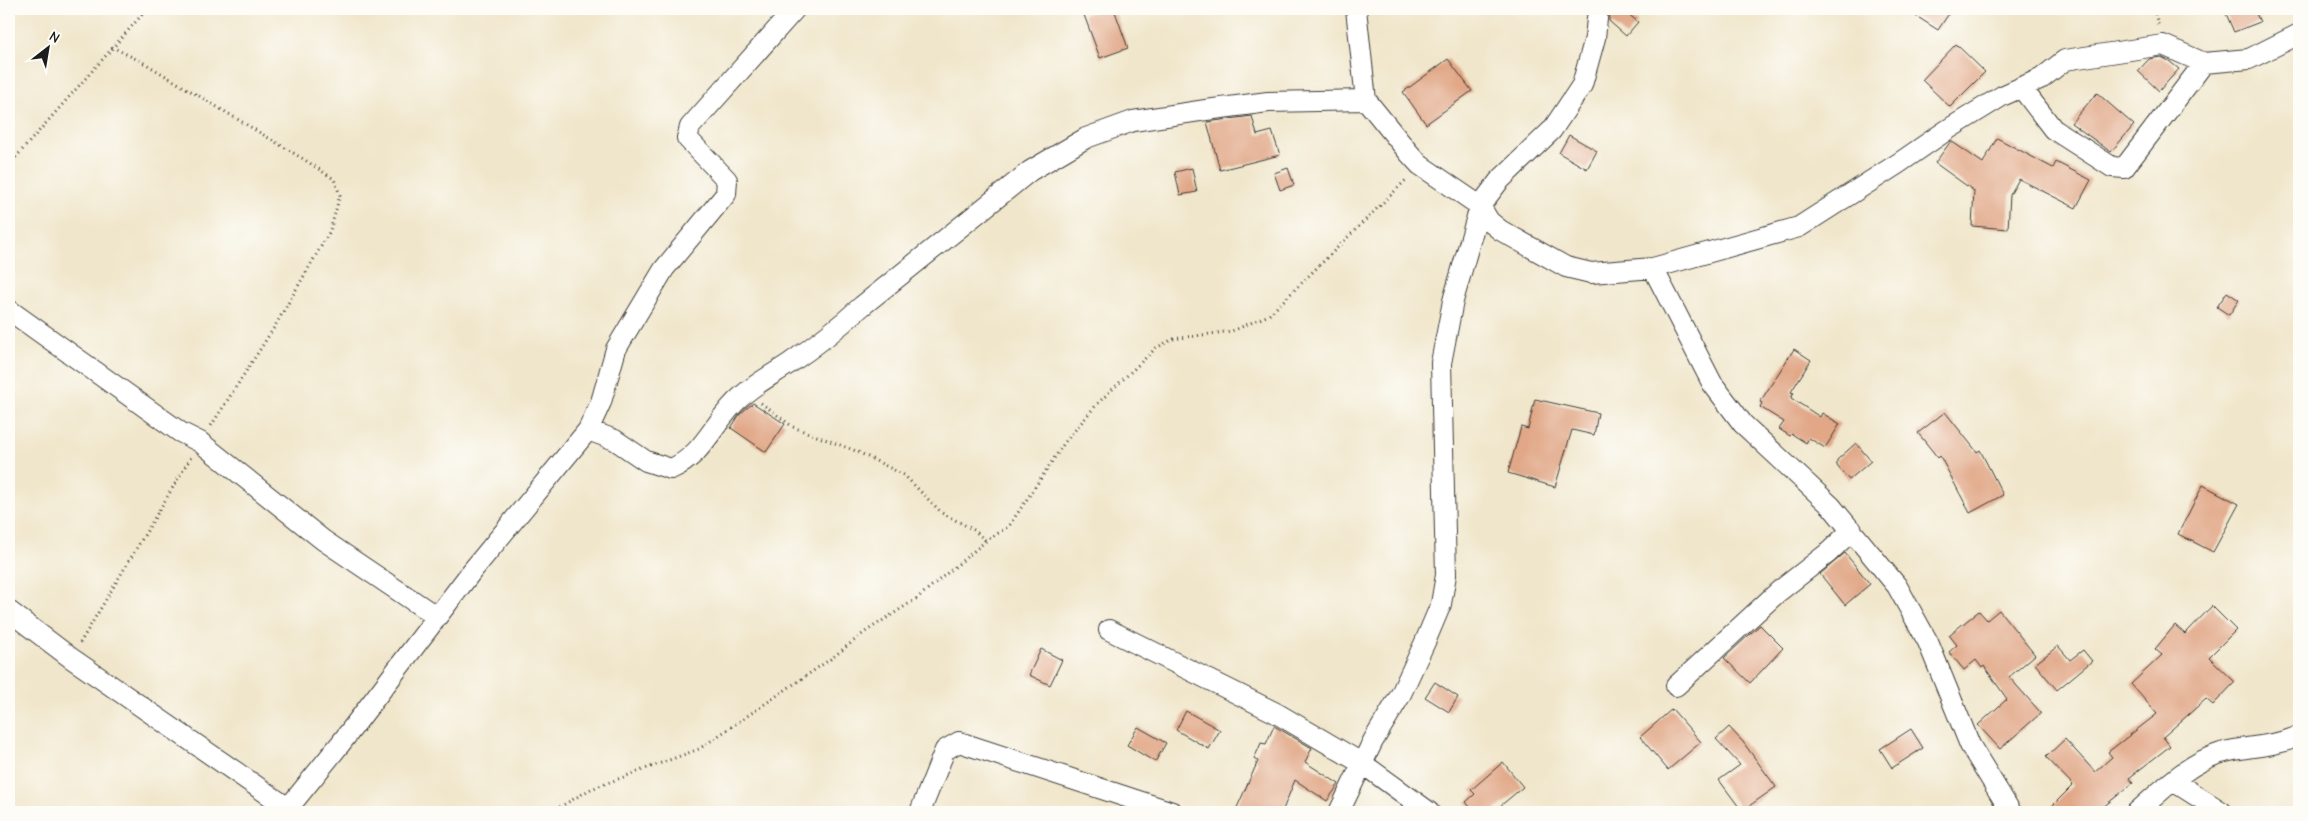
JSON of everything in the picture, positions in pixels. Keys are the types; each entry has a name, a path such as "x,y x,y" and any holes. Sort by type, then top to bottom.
{"street":[{"path":"9,611 71,658 286,810 472,572 588,430 601,402 616,349 664,269 726,194 727,180 687,138 690,127 795,9"},
{"path":"1356,9 1366,100 1386,127 1420,165 1480,206 1489,221 1500,230 1566,267 1591,273 1654,268 1800,227 1947,130 2002,96 2042,78 2065,60 2163,45 2204,62 2249,59 2299,34"},
{"path":"1339,812 1364,764 1373,741 1400,696 1441,604 1446,575 1441,363 1453,301 1480,206 1499,181 1552,130 1582,85 1595,38 1598,9"},
{"path":"2021,87 2053,129 2112,167 2124,168 2204,62"},
{"path":"588,430 615,440 646,461 671,469 684,463 697,453 724,414 747,392 839,327 862,306 1030,171 1086,138 1133,121 1206,110 1268,102 1366,100"},
{"path":"1654,268 1712,383 1743,424 1806,482 1852,530 1897,586 1928,642 1970,746 2010,812"},
{"path":"9,310 180,432 200,442 323,540 437,617"},
{"path":"1676,686 1778,592 1828,553 1852,530"},
{"path":"1109,630 1276,713 1364,764 1429,812"},
{"path":"2137,812 2187,770 2220,754 2284,743 2299,736"},
{"path":"920,812 945,750 959,742 1172,812"},
{"path":"2173,781 2222,812"}],"path":[{"path":"9,165 147,9"},
{"path":"71,658 200,442 275,326 330,230 340,195 334,179 305,160 146,64 112,47"},
{"path":"551,812 591,789 699,749 916,598 986,541 1009,526 1065,442 1097,404 1156,348 1173,339 1232,331 1269,315 1420,165"},
{"path":"747,392 792,427 856,451 904,475 942,513 974,530 986,541"}],"building":[{"path":"1102,9 1114,9 1128,48 1100,58 1084,15"},
{"path":"1610,9 1622,9 1638,22 1626,36 1609,21"},
{"path":"1905,9 1952,9 1938,30"},
{"path":"2224,9 2254,9 2260,22 2234,32"},
{"path":"1956,44 1985,72 1950,107 1922,80"},
{"path":"2161,57 2179,69 2159,91 2138,71 2149,59"},
{"path":"1448,59 1472,91 1426,124 1403,92"},
{"path":"2097,93 2134,125 2111,152 2071,123"},
{"path":"1252,116 1257,135 1272,131 1280,155 1220,170 1207,122"},
{"path":"1569,135 1597,151 1587,169 1559,153"},
{"path":"1997,138 2053,168 2056,162 2091,180 2076,208 2019,179 2010,195 2008,229 1972,226 1974,191 1935,163 1951,141 1983,163"},
{"path":"1192,168 1197,192 1180,195 1175,172"},
{"path":"1288,168 1294,185 1280,190 1274,173"},
{"path":"2227,292 2239,300 2229,315 2217,307"},
{"path":"1794,349 1811,360 1791,392 1794,393 1791,398 1820,417 1822,413 1840,424 1825,448 1809,438 1806,443 1792,434 1790,436 1779,429 1784,422 1760,407 1762,403 1760,402"},
{"path":"1535,399 1598,413 1594,435 1572,430 1555,487 1508,473 1521,427 1528,429"},
{"path":"753,403 785,424 766,452 731,428 740,414"},
{"path":"1945,412 1977,452 1980,450 2003,495 1970,513 1940,456 1938,458 1918,433"},
{"path":"1856,443 1871,461 1849,480 1837,466 1837,460"},
{"path":"2203,485 2239,504 2213,552 2178,534"},
{"path":"1845,553 1870,584 1845,605 1820,574"},
{"path":"2212,606 2236,630 2209,657 2235,682 2213,705 2206,699 2163,737 2170,746 2129,778 2133,783 2097,812 2046,812 2073,785 2046,757 2065,739 2095,772 2112,757 2108,752 2157,714 2131,684 2162,655 2155,649 2175,625 2185,634"},
{"path":"1999,610 2035,655 2009,677 2041,713 2000,749 1978,725 2007,699 1984,666 1982,668 1976,660 1964,670 1949,652 1957,645 1949,635 1979,611 1987,620"},
{"path":"1760,625 1783,648 1750,683 1724,658"},
{"path":"2058,646 2070,660 2083,650 2092,661 2057,690 2035,664"},
{"path":"1041,649 1062,660 1050,685 1029,675"},
{"path":"1435,682 1458,697 1449,712 1425,697"},
{"path":"1672,709 1701,742 1668,770 1640,737"},
{"path":"1186,711 1220,730 1209,749 1176,730"},
{"path":"1274,726 1312,748 1305,762 1339,784 1327,801 1295,780 1282,812 1235,812 1258,761 1254,759 1261,743 1266,744"},
{"path":"1138,727 1166,743 1155,762 1127,745"},
{"path":"1729,727 1743,742 1776,787 1742,811 1719,780 1740,765 1716,739"},
{"path":"1911,729 1923,748 1892,768 1880,749"},
{"path":"1503,762 1523,787 1493,812 1474,812 1466,802 1475,794 1471,790"}]}
